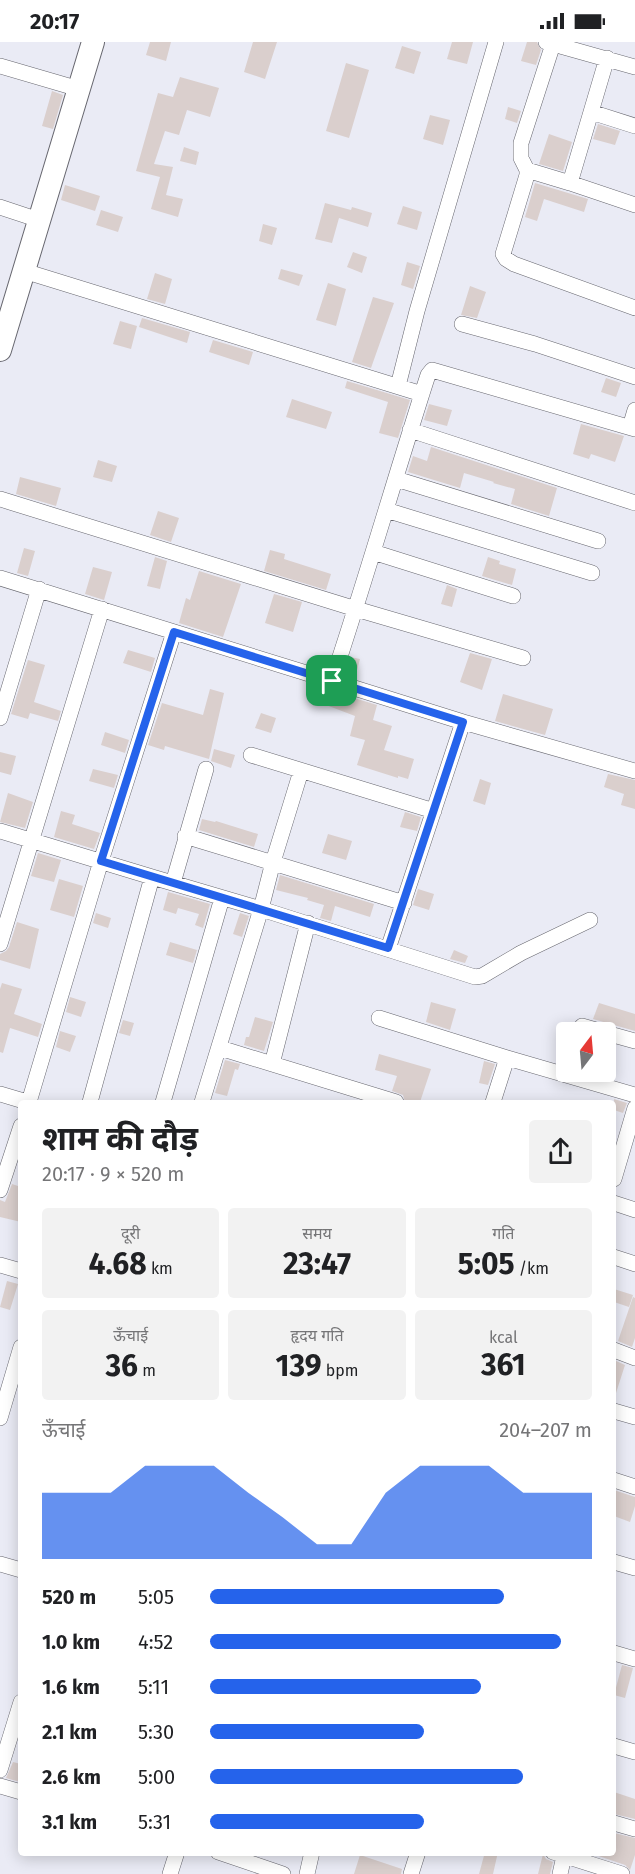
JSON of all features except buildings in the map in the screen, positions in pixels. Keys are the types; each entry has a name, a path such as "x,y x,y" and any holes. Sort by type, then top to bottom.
{"street":[{"path":"0,350 4,323 24,271 93,42"},
{"path":"398,386 417,311 496,42"},
{"path":"635,67 549,43 521,143 521,158 527,170 503,254 506,260 635,308"},
{"path":"570,183 607,58"},
{"path":"0,66 79,89"},
{"path":"591,112 635,126"},
{"path":"527,170 635,206"},
{"path":"0,207 39,220"},
{"path":"24,271 422,394"},
{"path":"462,324 535,344 635,377"},
{"path":"332,681 410,430 428,375 432,370 632,428 635,410"},
{"path":"410,430 635,503"},
{"path":"396,479 598,541"},
{"path":"0,499 523,658"},
{"path":"386,510 592,573"},
{"path":"373,552 513,596"},
{"path":"0,578 463,722 635,771"},
{"path":"0,718 39,589"},
{"path":"0,944 102,609"},
{"path":"29,1100 174,632"},
{"path":"388,948 463,722"},
{"path":"250,755 434,811"},
{"path":"173,883 206,769"},
{"path":"203,1100 301,771"},
{"path":"0,831 308,923 475,977 482,976 521,953 590,920"},
{"path":"185,837 404,903"},
{"path":"91,1100 152,877"},
{"path":"164,1100 222,898"},
{"path":"272,1064 308,923"},
{"path":"380,1018 635,1095"},
{"path":"616,1035 635,1041"},
{"path":"220,1048 389,1100"},
{"path":"494,1100 507,1058"},
{"path":"0,1094 21,1100"},
{"path":"616,1170 629,1152 635,1108"},
{"path":"0,1190 18,1135"},
{"path":"616,1204 635,1210"},
{"path":"616,1258 635,1264"},
{"path":"0,1265 18,1270"},
{"path":"616,1351 635,1358"},
{"path":"0,1418 18,1357"},
{"path":"616,1412 635,1418"},
{"path":"616,1481 635,1487"},
{"path":"616,1563 635,1568"},
{"path":"0,1564 18,1569"},
{"path":"616,1654 635,1659"},
{"path":"0,1770 18,1713"},
{"path":"616,1747 635,1752"},
{"path":"0,1786 18,1791"},
{"path":"616,1824 635,1829"},
{"path":"170,1874 176,1856"},
{"path":"230,1856 283,1874"},
{"path":"306,1874 311,1856"},
{"path":"411,1874 417,1856"},
{"path":"559,1856 560,1874"},
{"path":"565,1856 622,1874"}],"route":[{"path":"174,632 332,681 463,722 388,948 101,861 174,632"}]}
